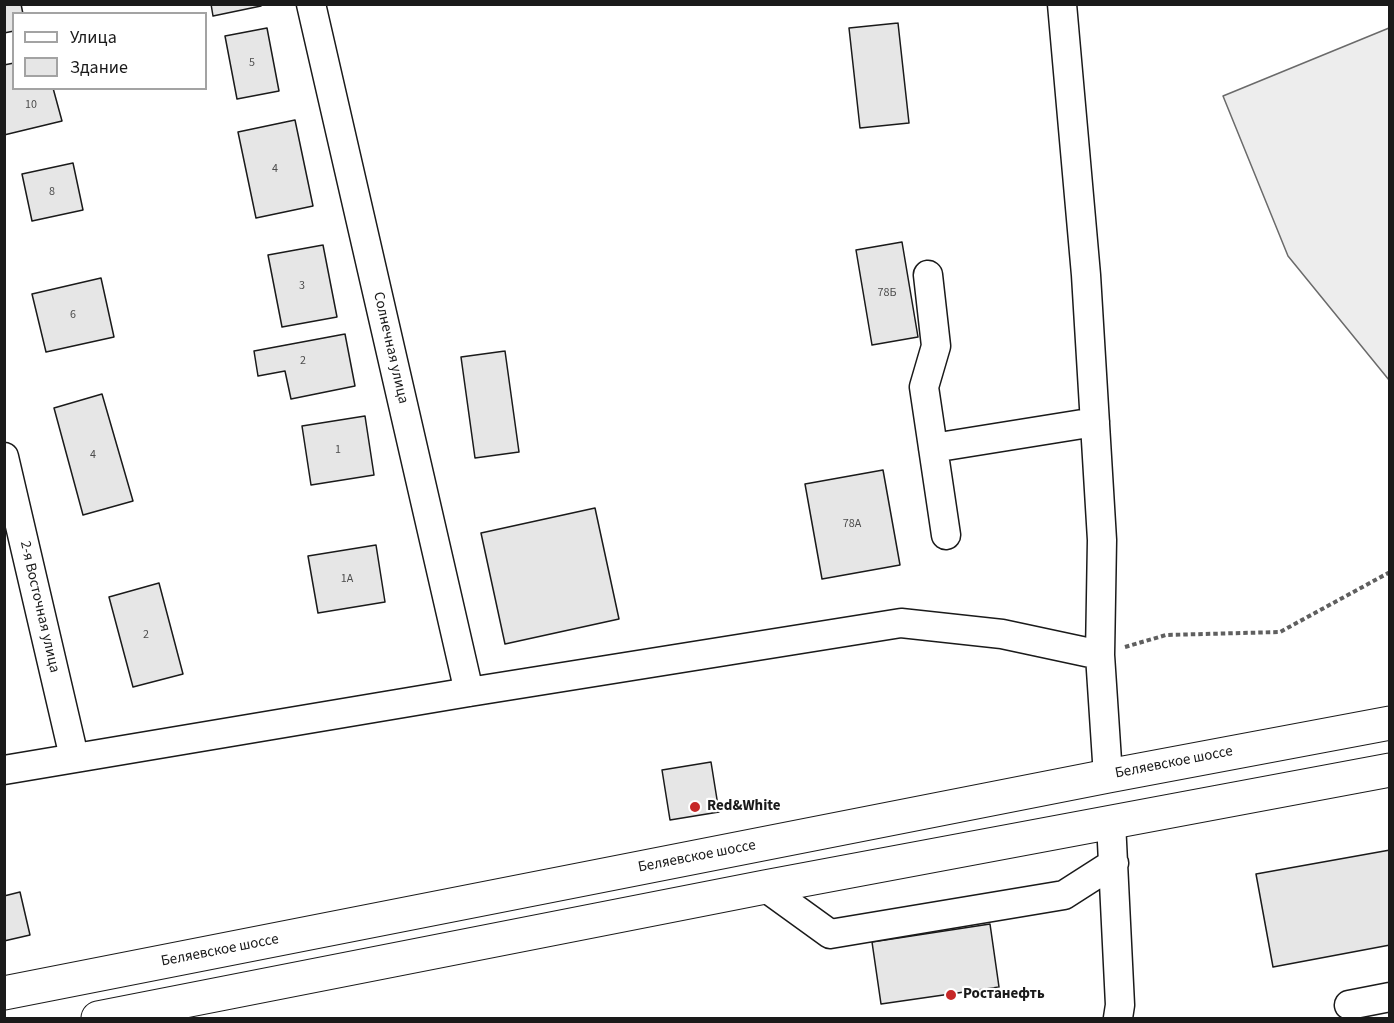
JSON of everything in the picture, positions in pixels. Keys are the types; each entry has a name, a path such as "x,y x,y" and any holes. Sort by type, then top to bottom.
{"main road":[{"name":"Беляевское шоссе","path":"4,993 1389,723"},
{"path":"98,1018 765,888 1389,770"}],"street":[{"name":"Солнечная улица","path":"311,4 469,692"},
{"path":"1062,4 1086,275 1095,422 1102,540 1100,655 1108,776"},
{"path":"928,275 936,346 924,387 946,535"},
{"path":"933,448 1095,422"},
{"name":"2-я Восточная улица","path":"4,457 74,757"},
{"path":"4,770 901,622 1002,634 1100,655"},
{"path":"1111,822 1120,1005 1118,1018"},
{"path":"765,888 830,934 1064,895 1114,863"},
{"path":"1349,1005 1389,997"}],"path":[{"path":"1100,655 1166,635 1280,632 1389,572"}],"shaded area":[{"path":"1389,28 1389,380 1288,256 1223,96"}],"building":[{"path":"4,4 21,4 23,12 12,12 12,31 4,33"},
{"path":"211,4 261,4 261,6 213,16"},
{"path":"898,23 909,123 860,128 849,28"},
{"path":"267,28 279,91 237,99 225,36"},
{"path":"12,63 12,90 54,90 62,121 4,135 4,65"},
{"path":"295,120 313,206 256,218 238,132"},
{"path":"73,163 83,210 32,221 22,174"},
{"path":"902,242 918,337 872,345 856,250"},
{"path":"323,245 337,317 282,327 268,255"},
{"path":"101,278 114,337 46,352 32,294"},
{"path":"345,334 355,386 291,399 285,371 258,376 254,351"},
{"path":"505,351 519,452 475,458 461,357"},
{"path":"102,394 133,501 83,515 54,408"},
{"path":"365,416 374,475 311,485 302,426"},
{"path":"883,470 900,565 822,579 805,484"},
{"path":"595,508 619,619 505,644 481,533"},
{"path":"376,545 385,602 318,613 308,556"},
{"path":"159,583 183,674 133,687 109,597"},
{"path":"711,762 719,812 670,820 662,770"},
{"path":"1390,850 1390,945 1273,967 1256,874"},
{"path":"20,892 30,935 4,941 4,896"},
{"path":"990,924 999,987 881,1004 872,942"}],"place":[{"name":"Red&White","path":"695,807"},
{"name":"Ростанефть","path":"951,995"}]}
